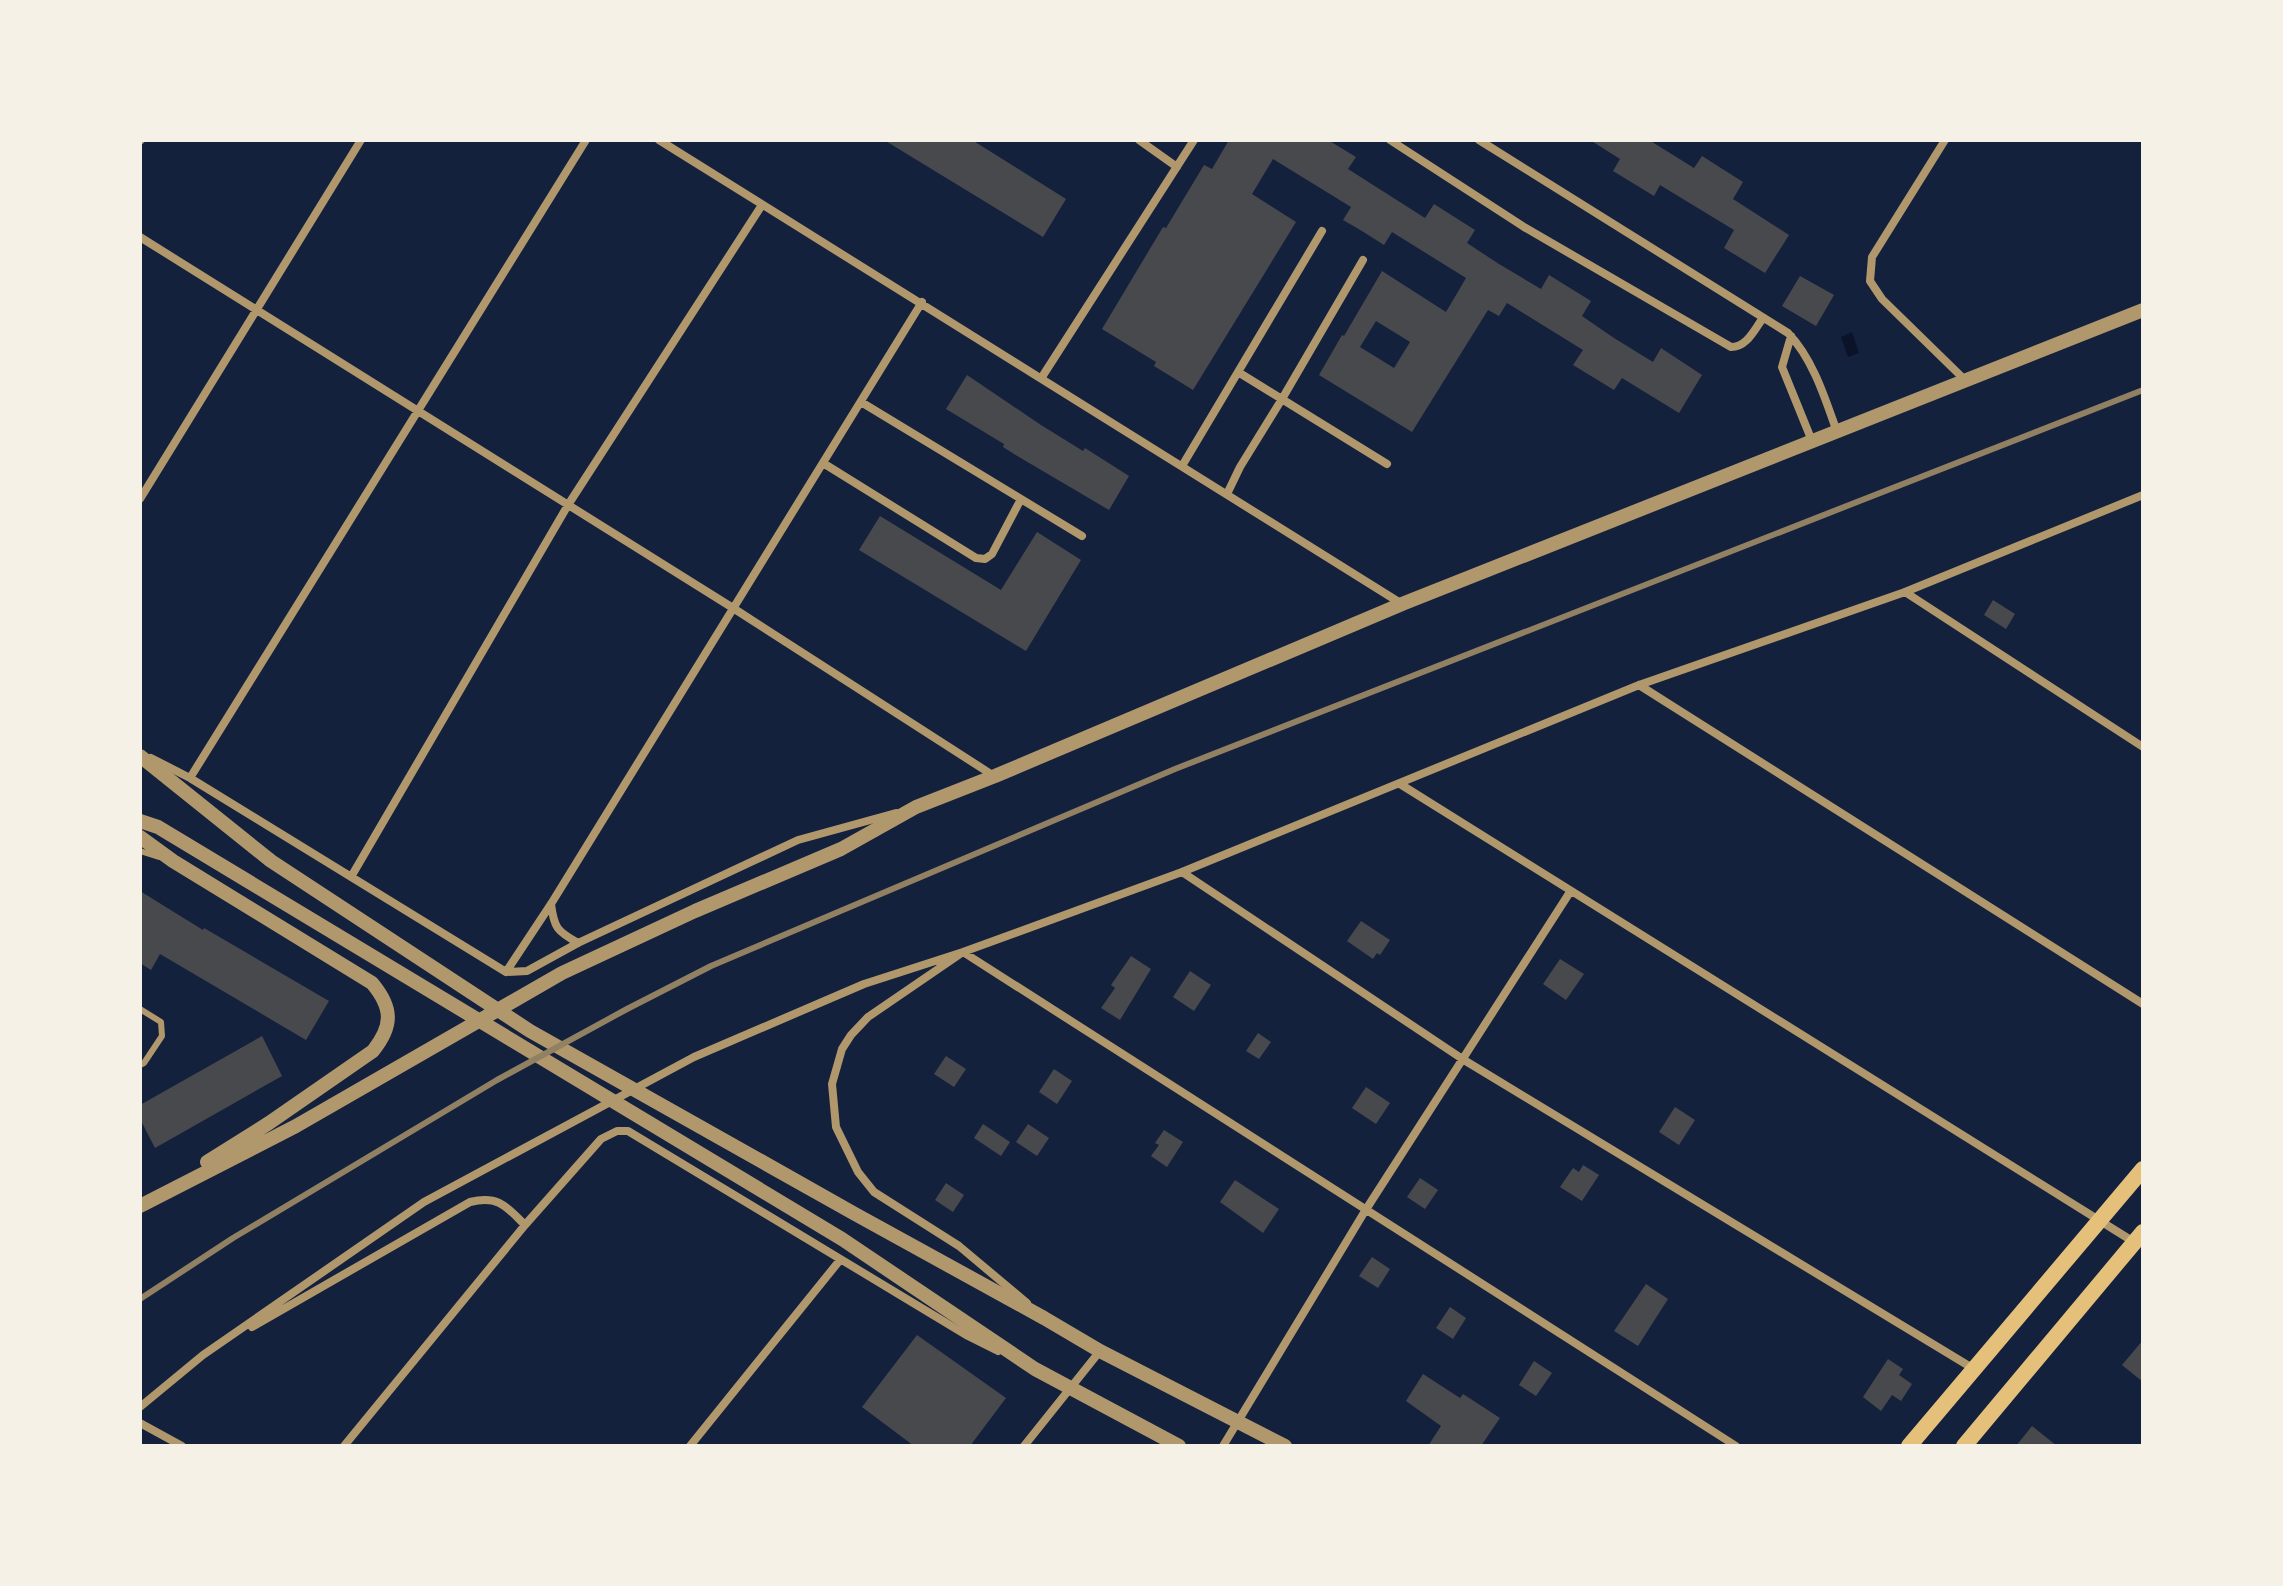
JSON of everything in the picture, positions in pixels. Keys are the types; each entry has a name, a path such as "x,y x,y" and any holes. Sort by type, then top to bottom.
{"main road":[{"path":"1909,1446 2143,1169"},
{"path":"1964,1446 2139,1237"}],"street":[{"path":"140,499 361,140"},
{"path":"190,778 586,140"},
{"path":"1139,140 1177,167"},
{"path":"1042,377 1194,140"},
{"path":"1390,140 1524,227 1731,347 1739,347 1746,342 1763,318"},
{"path":"1479,140 1791,336 1800,346 1823,392 1837,432"},
{"path":"1945,140 1872,257 1870,281 1882,299 1966,381"},
{"path":"662,141 1402,604"},
{"path":"351,877 568,505 762,205"},
{"path":"1182,466 1322,231"},
{"path":"140,237 995,776"},
{"path":"1227,494 1363,260"},
{"path":"506,972 922,302"},
{"path":"140,754 190,778 506,972 527,971 578,943 798,840 916,807 995,776 1402,604 2143,310"},
{"path":"1791,336 1782,367 1812,441"},
{"path":"1238,372 1387,464"},
{"path":"861,402 1082,536"},
{"path":"823,463 976,558 985,559 992,554 1021,499"},
{"path":"140,1407 203,1355 424,1202 694,1057 864,984 963,952 1182,872 1639,685 1905,592 2143,495"},
{"path":"1905,592 2143,747"},
{"path":"1639,685 2143,1004"},
{"path":"140,754 271,861 530,1031 1100,1351 1285,1446"},
{"path":"1400,784 2101,1220 2139,1237"},
{"path":"140,1205 296,1126 562,973 695,911 841,849 916,807"},
{"path":"140,821 158,827 842,1239 1035,1369"},
{"path":"140,837 173,861 372,983 383,996 389,1019 385,1036 373,1051 269,1123 140,1205"},
{"path":"1182,872 1464,1060 1974,1369"},
{"path":"1223,1446 1365,1211 1570,892"},
{"path":"551,904 554,925 578,943"},
{"path":"963,952 868,1017 851,1035 842,1049 832,1084 836,1127 858,1172 874,1192 959,1246 1044,1318"},
{"path":"963,952 1736,1446"},
{"path":"344,1446 525,1225 601,1139 617,1131 628,1131 968,1336 1179,1446"},
{"path":"203,1355 470,1202 486,1198 499,1203 525,1225"},
{"path":"690,1446 840,1260"},
{"path":"1024,1446 1100,1351"},
{"path":"140,1423 182,1446"}],"lane":[{"path":"140,851 173,861"},
{"path":"140,1009 161,1022 162,1036 140,1065"}],"water":[{"path":"1852,332 1859,353 1848,357 1841,337"}],"building":[{"path":"884,140 972,140 1066,199 1043,237"},
{"path":"1229,140 1328,140 1356,157 1348,169 1425,218 1434,204 1475,230 1467,243 1499,264 1541,289 1549,275 1591,301 1582,316 1614,338 1653,362 1661,348 1702,375 1679,413 1622,378 1614,390 1573,365 1583,350 1507,303 1499,316 1488,310 1412,432 1319,375 1382,271 1446,312 1466,278 1392,232 1384,245 1343,220 1351,207 1273,159 1252,194 1296,222 1193,390 1154,366 1156,362 1102,329 1204,165 1212,169","holes":["1376,321 1410,342 1394,368 1360,347"]},
{"path":"1590,140 1649,140 1694,168 1702,156 1743,182 1733,199 1789,235 1765,273 1724,248 1734,230 1660,185 1654,196 1613,171 1620,159"},
{"path":"1800,276 1834,295 1816,326 1782,306"},
{"path":"967,375 1041,425 1129,476 1109,510 946,409"},
{"path":"880,516 1001,590 1037,532 1081,560 1026,651 859,550"},
{"path":"1993,600 2015,614 2006,629 1984,615"},
{"path":"140,891 329,1001 306,1040 160,954 151,970 140,963"},
{"path":"1361,921 1390,940 1380,955 1377,953 1373,959 1347,941"},
{"path":"1131,956 1151,969 1120,1020 1101,1008 1115,988 1111,985"},
{"path":"1560,959 1584,974 1566,1000 1543,984"},
{"path":"1190,971 1211,985 1194,1011 1173,997"},
{"path":"1258,1033 1271,1042 1259,1059 1246,1051"},
{"path":"262,1036 282,1076 155,1148 140,1119 140,1105"},
{"path":"946,1056 966,1069 954,1087 934,1074"},
{"path":"1054,1069 1072,1081 1057,1104 1039,1092"},
{"path":"1366,1087 1390,1103 1376,1124 1352,1108"},
{"path":"1675,1107 1695,1120 1679,1145 1659,1132"},
{"path":"983,1124 1010,1142 1001,1156 974,1138"},
{"path":"1028,1124 1049,1138 1037,1156 1016,1142"},
{"path":"1164,1130 1183,1142 1167,1167 1151,1156"},
{"path":"1583,1165 1599,1175 1582,1201 1560,1187 1573,1168 1579,1172"},
{"path":"1420,1178 1438,1190 1425,1209 1407,1197"},
{"path":"1235,1180 1279,1209 1263,1233 1220,1202"},
{"path":"946,1183 964,1195 953,1212 935,1200"},
{"path":"1372,1257 1390,1269 1378,1288 1359,1276"},
{"path":"1646,1284 1668,1299 1638,1346 1614,1331"},
{"path":"1450,1307 1466,1318 1453,1339 1436,1328"},
{"path":"917,1335 1006,1398 970,1446 914,1446 862,1407"},
{"path":"2143,1340 2143,1382 2122,1365"},
{"path":"1888,1359 1903,1369 1899,1375 1912,1384 1901,1401 1892,1395 1881,1411 1863,1397"},
{"path":"1534,1361 1552,1373 1536,1396 1519,1385"},
{"path":"1423,1374 1460,1398 1463,1394 1500,1418 1481,1446 1428,1446 1441,1426 1406,1401"},
{"path":"2032,1426 2057,1446 2016,1446"}],"railway":[{"path":"140,1299 233,1238 497,1080 711,966 1175,769 2143,390"}]}
